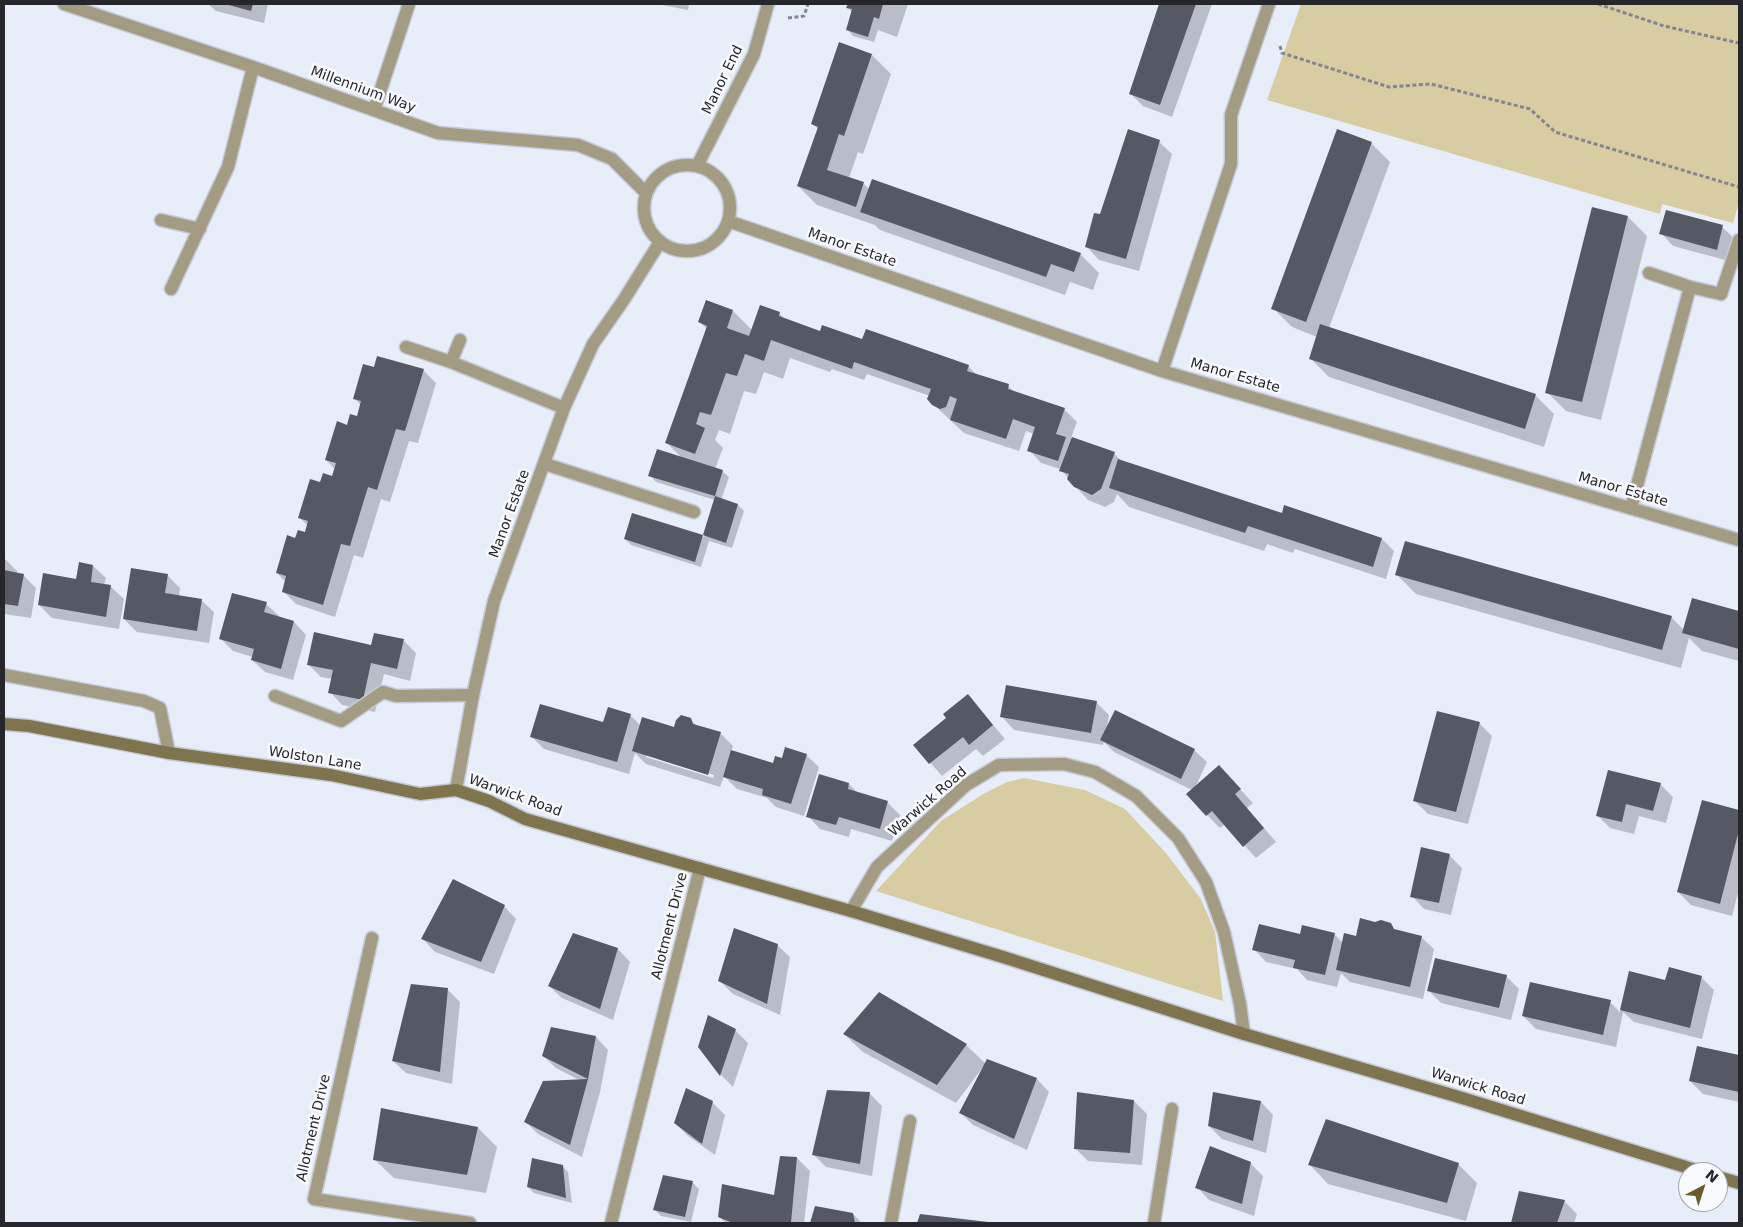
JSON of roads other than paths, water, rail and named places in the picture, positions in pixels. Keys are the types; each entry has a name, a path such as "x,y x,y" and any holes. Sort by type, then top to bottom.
{"street":[{"name":"Millennium Way","path":"68,4 438,133 578,145 612,159 646,193"},
{"path":"374,110 409,4"},
{"name":"Manor End","path":"697,166 754,54 768,4"},
{"path":"1162,371 1231,164 1231,115 1269,4"},
{"path":"171,289 228,167 253,67"},
{"path":"686,165 697,166 711,172 724,186 730,200 728,222 721,235 703,249 688,252 673,250 660,242 651,233 645,220 643,205 646,193 654,180 671,168 686,165"},
{"path":"161,220 200,229"},
{"name":"Manor Estate","path":"728,222 1162,371 1739,540"},
{"path":"1649,273 1690,287 1721,294 1739,240"},
{"name":"Manor Estate","path":"456,790 473,695 494,601 564,408 593,344 660,242"},
{"path":"1631,508 1690,287"},
{"path":"451,362 460,340"},
{"path":"406,346 451,362 564,408"},
{"path":"544,464 694,512"},
{"path":"4,675 144,701 160,708 169,753"},
{"path":"275,696 341,720 384,692 396,696 473,695"},
{"name":"Wolston Lane","path":"4,724 29,726 169,753 331,775 420,794 456,790"},
{"name":"Warwick Road","path":"851,911 877,867 966,785 998,765 1064,764 1095,772 1136,796 1178,838 1206,882 1224,932 1240,1004 1244,1034"},
{"name":"Warwick Road","path":"456,790 489,802 525,819 851,911 1003,957 1244,1034 1459,1097 1678,1165"},
{"name":"Allotment Drive","path":"611,1223 700,868"},
{"name":"Allotment Drive","path":"372,938 314,1199 470,1223"},
{"path":"1154,1223 1172,1109"},
{"path":"891,1223 910,1120"}]}
